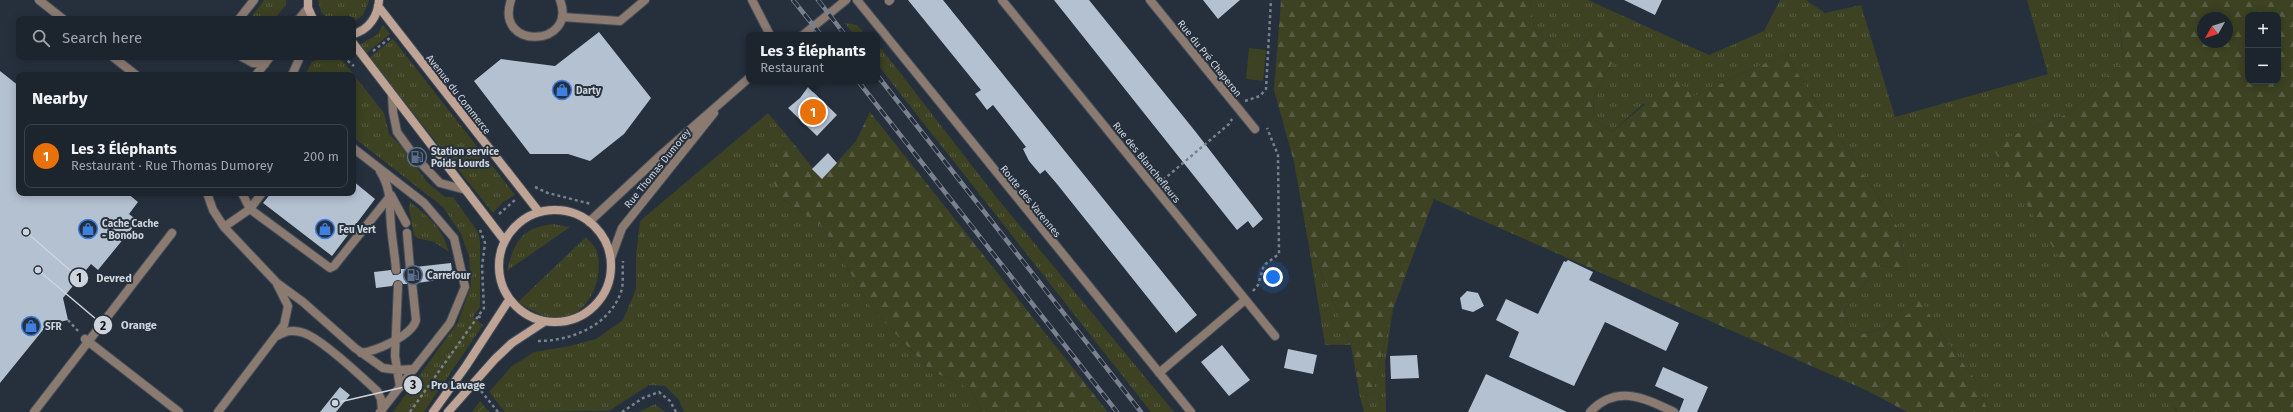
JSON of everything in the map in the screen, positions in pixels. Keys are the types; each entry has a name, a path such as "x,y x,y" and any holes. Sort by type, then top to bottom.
{"main road":[{"name":"Avenue du Commerce","path":"378,3 538,212"},
{"path":"356,32 368,26 375,17 378,3"},
{"path":"308,4 312,16"},
{"path":"356,47 504,240"},
{"path":"556,210 574,213 590,222 604,238 611,258 611,276 605,293 594,307 579,318 562,323 544,322 524,314 509,300 502,286 498,271 499,255 504,240 513,228 525,218 538,212 556,210"},
{"path":"433,412 509,300"},
{"path":"448,412 506,348 544,322"}],"street":[{"path":"39,0 60,16"},
{"path":"241,16 254,0"},
{"path":"511,0 509,18 519,32 527,36 544,36 558,25 562,17 560,0"},
{"path":"562,17 620,21 645,0"},
{"path":"752,0 768,32"},
{"path":"807,32 846,0"},
{"name":"Route des Varennes","path":"857,0 1191,412"},
{"name":"Rue des Blanchefleurs","path":"1002,0 1275,336"},
{"name":"Rue du Pré Chaperon","path":"1150,0 1255,129"},
{"path":"301,16 308,4"},
{"path":"117,60 132,72"},
{"path":"248,60 253,63 268,60"},
{"path":"260,72 268,60"},
{"path":"293,72 299,60"},
{"name":"Rue Thomas Dumorey","path":"590,222 603,207 746,81"},
{"path":"392,95 396,132 416,158 440,184 466,190"},
{"name":"Rue Thomas Dumorey","path":"611,258 622,228 728,96"},
{"path":"356,150 424,202 454,238 465,287 450,323 381,411"},
{"path":"376,166 387,182 390,195 391,226 396,270"},
{"path":"244,196 250,209 330,268 334,266 390,195"},
{"path":"390,195 398,204 406,223"},
{"path":"208,196 213,210 224,227 277,283 303,302 361,353 383,368 398,370 414,369"},
{"path":"224,227 250,209 260,196"},
{"path":"34,412 86,340 172,233"},
{"path":"407,234 410,268"},
{"path":"218,412 284,325 288,306 277,283"},
{"path":"361,353 373,352 396,339 415,325 416,320 412,283"},
{"path":"398,285 395,356 400,387"},
{"path":"1159,373 1246,300"},
{"path":"276,336 288,331 296,331 305,333 314,338 378,391 381,399 381,411"},
{"path":"86,340 179,412"},
{"path":"1590,412 1609,398 1625,395 1645,398 1674,412"}],"path":[{"path":"354,66 398,31"},
{"path":"1244,101 1248,107"},
{"path":"1246,300 1258,285 1264,265 1279,254 1278,155 1268,129 1263,123"},
{"path":"480,230 532,186 556,195 603,207"},
{"path":"531,343 568,338 582,333 604,317 621,291 624,258"},
{"path":"478,316 492,327"},
{"path":"473,383 498,412"},
{"path":"622,412 643,398 659,392 670,401 676,412"}],"green space":[{"path":"264,0 286,0 286,5 277,16 252,16"},
{"path":"318,0 369,0 363,15 356,20 356,16 325,16 321,12"},
{"path":"1281,0 1530,0 1534,28 1559,52 1577,49 1598,27 1616,30 1619,50 1593,98 1594,120 1612,132 1675,79 1694,96 1785,54 1897,226 1908,271 1879,265 1843,312 1849,326 1862,334 1883,329 1911,312 1919,297 1942,335 1977,382 1988,412 1907,412 1868,391 1434,199 1393,309 1372,393 1360,397 1351,345 1308,241 1294,162 1274,90"},
{"path":"1530,0 1588,0 1709,55 1764,31 1780,0 1806,0 1825,13 1861,5 1895,117 2048,74 2027,0 2118,0 2123,62 2070,113 1991,144 2177,412 1988,412 1977,382 1942,335 1919,298 1912,312 1883,329 1862,334 1849,326 1843,312 1879,265 1908,271 1897,226 1785,54 1694,96 1643,104 1612,132 1594,120 1593,98 1619,50 1598,27 1577,49 1559,52 1534,28"},
{"path":"2118,0 2293,0 2293,412 2177,412 2176,409 2129,372 1990,144 2070,113 2123,62"},
{"path":"845,23 857,25 863,32 852,32"},
{"path":"383,25 390,34 365,54 359,45 377,35"},
{"path":"393,39 515,195 503,202 493,213 369,58"},
{"path":"880,47 997,198 1174,412 1151,412 880,68"},
{"path":"1249,48 1266,50 1263,81 1246,79"},
{"path":"316,60 340,60 352,72 307,72 312,62"},
{"path":"356,77 384,113 389,134 404,149 427,182 445,197 453,197 478,232 480,242 480,307 473,317 483,325 424,412 393,412 458,322 471,286 469,256 461,234 443,207 356,139"},
{"path":"870,112 1107,412 982,412 970,388 931,371 873,310 822,226 782,199 773,181 777,159 788,137 822,179 856,141"},
{"path":"768,113 788,137 777,159 782,199 822,226 873,310 931,371 970,388 982,412 684,412 679,400 665,386 649,385 609,411 505,412 489,392 511,367 534,352 570,346 596,339 623,320 636,289 636,257 640,221"},
{"path":"410,202 424,213 439,229 449,252 434,242 417,238 414,235 409,209"},
{"path":"553,224 570,227 507,271 516,244 521,238 533,229"},
{"path":"586,237 596,249 599,259 599,271 597,282 592,293 586,303 578,311 569,316 553,318 537,313 518,302"},
{"path":"1308,241 1351,345 1325,345"},
{"path":"1393,309 1385,364 1386,412 1364,412 1360,397 1372,393"},
{"path":"480,401 489,412 472,412"},
{"path":"655,404 665,412 639,412"}],"building":[{"path":"908,0 943,0 1197,315 1176,333 1057,184 1045,170 1040,174 1029,161 1023,149 1026,147 993,105 987,110 975,94 981,90"},
{"path":"1054,0 1089,0 1195,131 1263,219 1253,228 1248,221 1237,230"},
{"path":"1203,0 1240,0 1218,19"},
{"path":"1624,0 1662,0 1655,15"},
{"name":"Darty","path":"599,32 651,98 624,134 590,161 568,154 530,154 474,81 501,59 555,66"},
{"path":"0,71 16,84 16,196 131,196 138,202 129,214 138,221 98,270 91,264 63,298 68,320 47,325 0,383"},
{"path":"808,87 837,115 817,136 788,108 800,98"},
{"path":"828,153 837,163 822,179 812,169"},
{"name":"Feu Vert","path":"356,183 375,199 332,256 263,203 269,196 356,196"},
{"path":"1568,260 1593,272 1589,280 1679,323 1666,351 1605,322 1574,386 1509,357 1519,332 1496,320 1506,299 1538,314 1564,261 1566,262"},
{"name":"Carrefour","path":"451,263 453,278 417,283 415,278 411,278 407,284 403,284 398,280 394,282 392,286 376,288 374,272 391,270 393,275 397,275 401,273 401,269 405,269 407,273 411,273 415,267"},
{"path":"1467,291 1478,293 1484,306 1473,312 1462,309 1460,298"},
{"path":"1222,345 1250,380 1229,396 1201,362"},
{"path":"1288,349 1317,355 1313,374 1284,368"},
{"path":"1417,355 1419,378 1391,379 1390,356"},
{"path":"1663,367 1708,387 1697,412 1679,412 1684,399 1655,386"},
{"path":"1486,374 1567,412 1468,412"},
{"path":"340,387 350,395 336,412 320,412"}],"railway":[{"path":"793,0 819,32"},
{"path":"818,0 843,32"},
{"path":"880,79 1141,412"},
{"path":"860,84 1117,412"}],"place":[{"name":"Darty","path":"562,90"},
{"name":"Les 3 Éléphants","path":"813,112"},
{"name":"Station service Poids Lourds","path":"417,157"},
{"name":"Cache Cache - Bonobo","path":"88,229"},
{"name":"Feu Vert","path":"325,229"},
{"name":"Devred","path":"26,232"},
{"name":"Orange","path":"38,270"},
{"name":"Carrefour","path":"413,275"},
{"name":"SFR","path":"31,326"},
{"name":"Pro Lavage","path":"335,403"}]}
